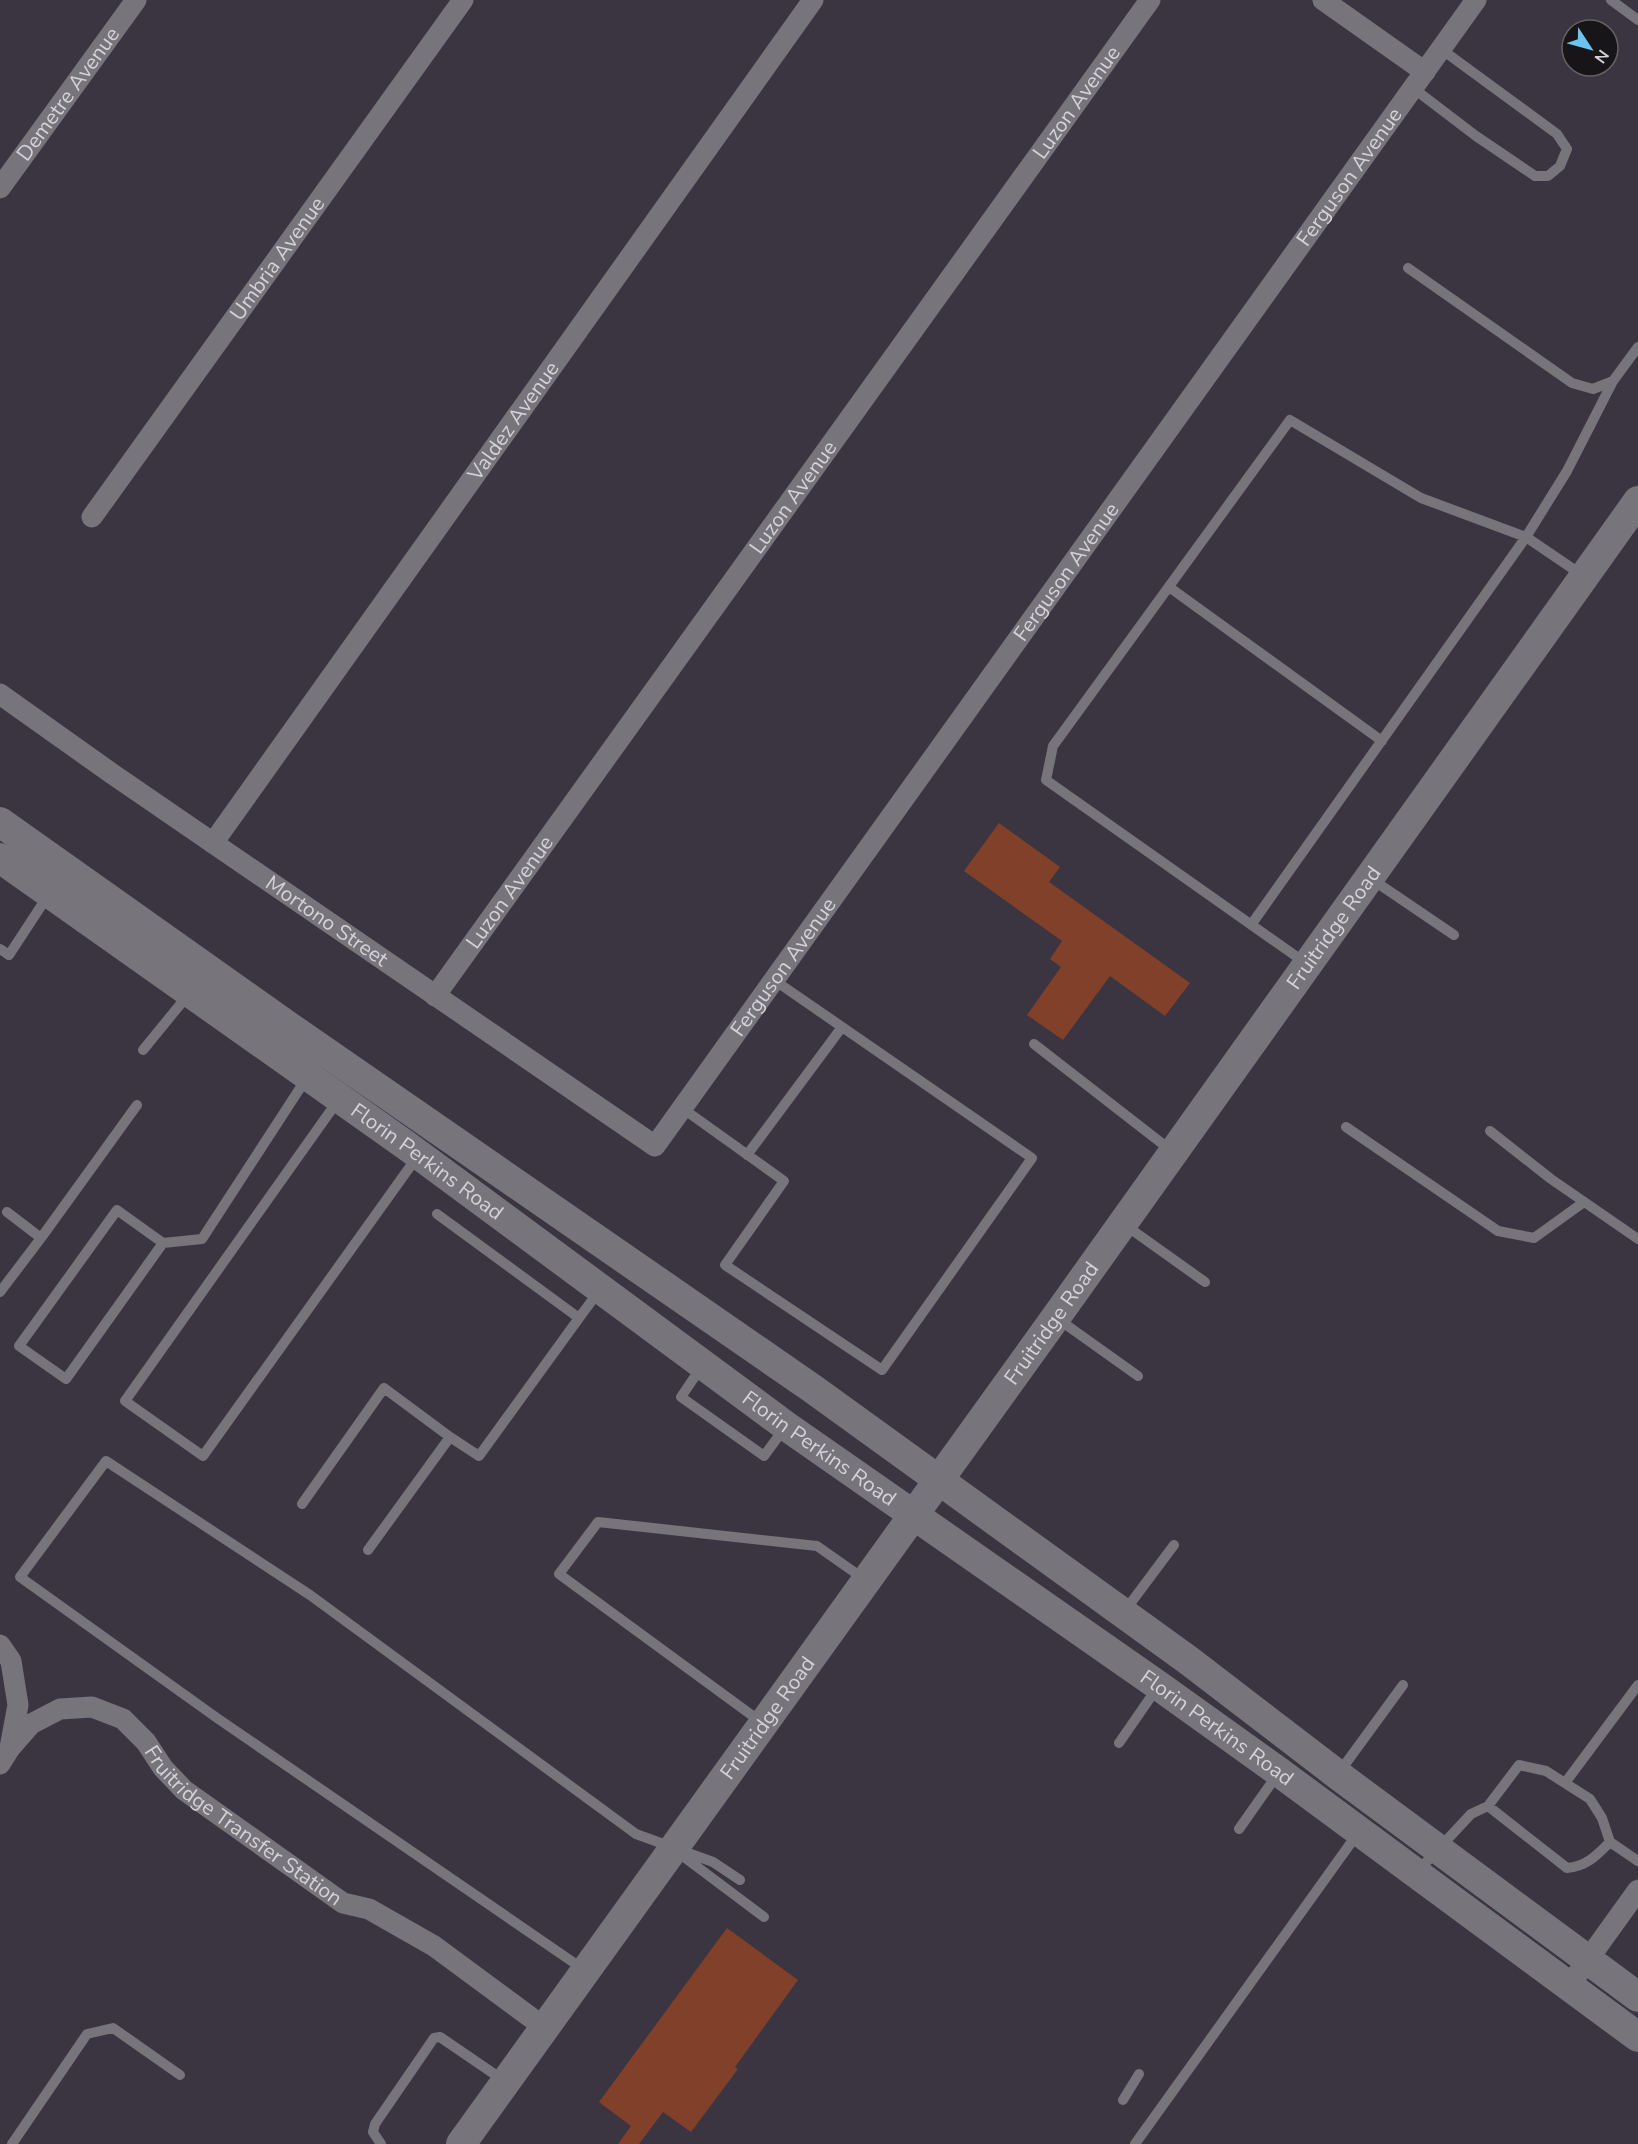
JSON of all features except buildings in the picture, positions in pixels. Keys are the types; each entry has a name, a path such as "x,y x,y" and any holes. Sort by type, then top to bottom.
{"main road":[{"name":"Fruitridge Road","path":"461,2144 1636,506"},
{"name":"Florin Perkins Road","path":"4,846 50,892 189,993 316,1064 340,1098 786,1426 1161,1687 1638,2037"},
{"name":"Florin Perkins Road","path":"4,846 316,1064 727,1329 1123,1613 1638,1997"},
{"path":"1161,1687 1206,1701 1219,1700 1228,1691"}],"street":[{"name":"Demetre Avenue","path":"0,188 136,0"},
{"name":"Umbria Avenue","path":"92,517 463,0"},
{"name":"Valdez Avenue","path":"213,843 813,0"},
{"name":"Luzon Avenue","path":"435,996 1150,0"},
{"path":"1323,0 1419,80"},
{"name":"Ferguson Avenue","path":"655,1146 1476,0"},
{"name":"Mortono Street","path":"0,694 655,1146"},
{"name":"Fruitridge Transfer Station","path":"0,1645 10,1661 18,1705 5,1756"},
{"name":"Fruitridge Transfer Station","path":"5,1756 31,1724 60,1709 92,1707 123,1719 146,1742 163,1768 184,1790 344,1903 369,1909 434,1946 545,2028"},
{"path":"1569,1986 1638,1890"}],"lane":[{"path":"1611,0 1638,20"},
{"path":"1419,80 1476,136 1535,176 1548,176 1560,166 1567,149 1557,134 1441,50"},
{"path":"1408,268 1572,383 1593,388 1613,381"},
{"path":"1251,925 1526,537 1567,471 1613,381 1638,347"},
{"path":"1308,964 1046,780 1053,746 1290,420 1421,498 1526,537 1584,577"},
{"path":"1169,587 1382,741"},
{"path":"1370,878 1454,935"},
{"path":"0,948 9,955 50,892"},
{"path":"682,1108 784,1181 726,1265 882,1370 1032,1158 774,980"},
{"path":"143,1050 189,993"},
{"path":"747,1155 842,1027"},
{"path":"1034,1044 1174,1152"},
{"path":"163,1243 66,1379 19,1346 117,1210 163,1243 202,1239 316,1064"},
{"path":"340,1098 125,1401 134,1408 204,1455 419,1155"},
{"path":"0,1292 137,1105"},
{"path":"1346,1127 1498,1231 1534,1238 1584,1202"},
{"path":"1490,1131 1551,1179 1638,1239"},
{"path":"7,1212 41,1238"},
{"path":"437,1214 579,1318"},
{"path":"1122,1224 1205,1282"},
{"path":"302,1504 384,1389 478,1456 602,1289"},
{"path":"1056,1317 1138,1376"},
{"path":"703,1364 681,1397 764,1456 786,1426"},
{"path":"368,1550 450,1437"},
{"path":"586,1971 217,1718 20,1577 106,1461 310,1596 636,1834 713,1862 740,1880"},
{"path":"764,1724 559,1574 598,1522 817,1546 867,1580"},
{"path":"1123,1613 1174,1545"},
{"path":"1338,1774 1403,1685"},
{"path":"1565,1783 1638,1685"},
{"path":"1119,1743 1161,1687"},
{"path":"1416,1873 1437,1848 1472,1814 1488,1806 1519,1765 1546,1771 1590,1799 1602,1818 1610,1842 1638,1861"},
{"path":"1239,1829 1279,1772"},
{"path":"1488,1806 1567,1868 1580,1868 1596,1857 1610,1842"},
{"path":"1135,2144 1360,1831"},
{"path":"674,1849 764,1917"},
{"path":"12,2144 87,2034 113,2028 180,2075"},
{"path":"381,2144 373,2132 375,2124 434,2038 440,2037 506,2082"},
{"path":"1123,2100 1139,2074"}],"shaded area":[{"path":"0,0 1638,0 1638,2144 0,2144"}]}
